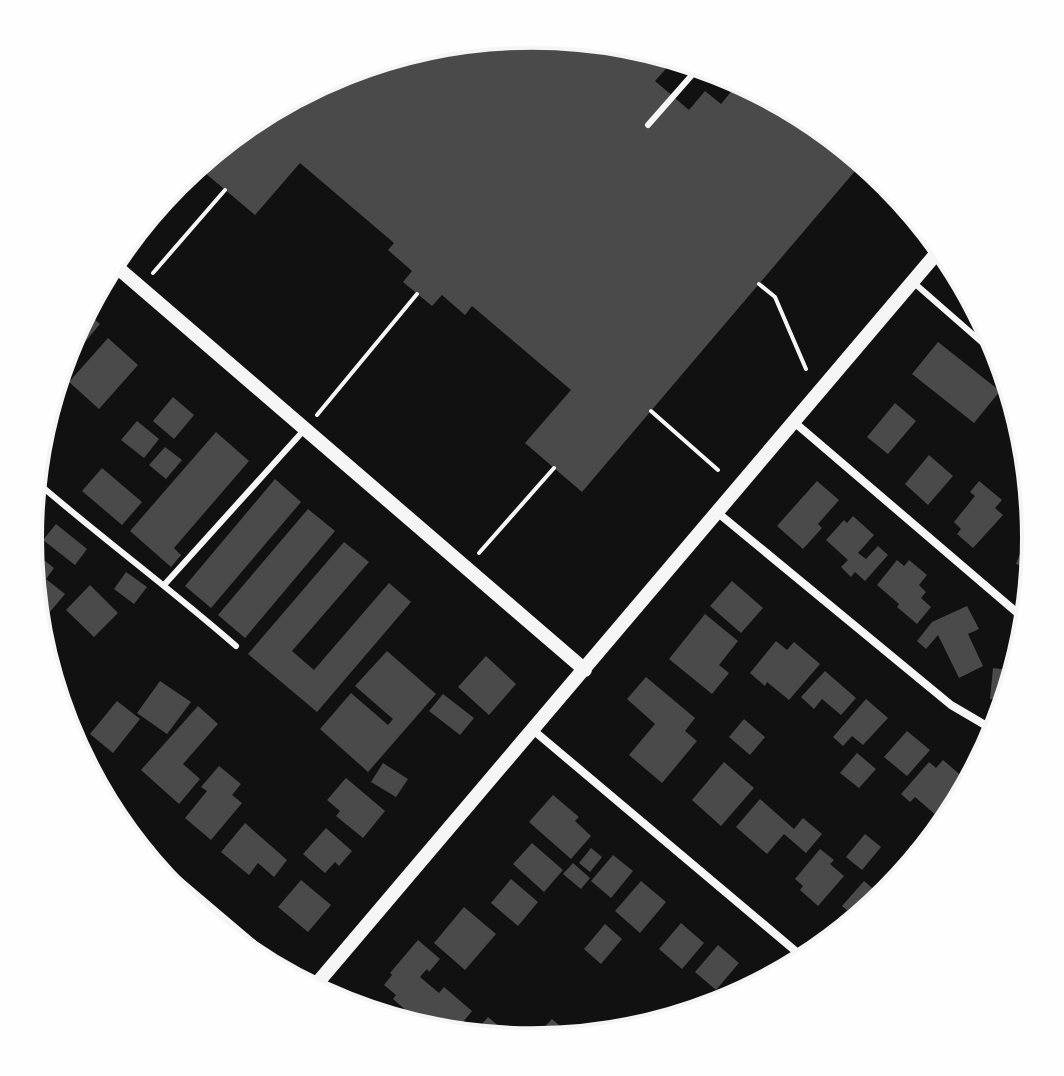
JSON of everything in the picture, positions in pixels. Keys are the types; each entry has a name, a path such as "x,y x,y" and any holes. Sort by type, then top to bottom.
{"street":[{"path":"320,980 933,258"},
{"path":"122,271 585,670"},
{"path":"794,422 1016,612"},
{"path":"718,513 951,705 985,725"},
{"path":"533,730 795,951"}],"lane":[{"path":"648,125 692,75"},
{"path":"913,282 981,341"},
{"path":"165,584 305,429"},
{"path":"45,489 105,541 165,584 236,646"}],"path":[{"path":"140,287 225,190"},
{"path":"759,284 775,297 806,369"},
{"path":"305,429 417,294"},
{"path":"651,411 718,470"},
{"path":"466,568 554,468"}],"building":[{"path":"500,49 596,52 667,67 655,81 689,110 705,91 721,104 732,91 804,131 855,170 582,492 525,443 571,390 472,306 465,315 442,295 432,306 403,282 412,271 388,250 394,243 300,163 255,215 206,173 260,131 315,99 374,74 436,57"},
{"path":"94,319 100,324 80,348"},
{"path":"108,338 138,365 99,409 69,382"},
{"path":"938,342 999,392 974,423 912,374"},
{"path":"173,397 194,415 174,439 153,421"},
{"path":"895,403 916,421 888,454 867,437"},
{"path":"137,421 159,439 144,458 121,440"},
{"path":"216,432 249,461 174,548 181,555 171,567 130,531"},
{"path":"165,447 182,460 166,479 149,465"},
{"path":"929,455 953,476 928,505 905,484"},
{"path":"102,468 142,502 122,525 82,491"},
{"path":"275,479 301,502 211,608 185,586"},
{"path":"817,481 839,500 818,524 822,528 803,549 777,526"},
{"path":"979,481 1002,500 995,508 1003,515 973,548 957,534 961,529 954,522 975,496 970,492"},
{"path":"308,509 335,531 245,638 218,615"},
{"path":"853,516 874,535 858,553 866,559 878,546 888,555 865,581 855,572 851,577 841,567 848,560 826,540 844,520 847,523"},
{"path":"56,524 87,549 75,565 43,540"},
{"path":"344,542 369,562 292,651 314,670 389,583 411,602 317,712 248,654"},
{"path":"1022,549 1021,566 1016,564"},
{"path":"43,559 54,568 46,579 65,594 48,614"},
{"path":"897,560 904,566 909,560 927,575 919,585 926,592 921,598 931,607 917,624 877,585"},
{"path":"126,572 147,587 134,604 114,589"},
{"path":"732,581 763,608 741,633 710,606"},
{"path":"90,585 118,613 94,637 66,610"},
{"path":"967,606 979,629 968,634 983,666 959,678 938,635 926,649 917,641 932,622"},
{"path":"705,614 738,641 719,665 729,673 712,694 669,659"},
{"path":"776,641 787,650 794,642 820,664 789,700 750,673"},
{"path":"387,651 436,694 368,772 320,729 351,693 388,725 393,719 355,686"},
{"path":"486,656 516,684 489,715 458,687"},
{"path":"993,668 1004,669 995,699 990,699"},
{"path":"825,671 856,698 841,715 822,699 814,709 801,697"},
{"path":"646,677 695,718 685,731 697,741 662,783 629,755 655,724 627,699"},
{"path":"160,681 191,702 167,734 137,713"},
{"path":"443,694 474,718 460,735 429,711"},
{"path":"866,699 888,718 863,745 852,736 843,746 833,737"},
{"path":"117,701 140,719 113,753 90,734"},
{"path":"198,706 218,724 183,764 200,779 179,804 141,770"},
{"path":"744,719 765,737 750,755 729,737"},
{"path":"907,731 930,750 907,776 884,757"},
{"path":"857,753 876,769 859,788 840,773"},
{"path":"943,760 960,775 936,815 915,797 910,802 901,794 929,762 936,768"},
{"path":"724,762 754,788 721,826 692,800"},
{"path":"383,763 408,779 396,797 371,782"},
{"path":"219,766 241,784 232,795 242,803 211,840 185,818 207,791 201,787"},
{"path":"346,778 385,811 363,838 336,816 340,811 327,800"},
{"path":"553,795 579,817 575,821 591,836 571,859 529,822"},
{"path":"760,799 794,829 803,818 822,834 806,853 784,834 767,854 736,827"},
{"path":"245,823 287,860 274,877 258,863 249,875 221,852"},
{"path":"326,828 352,851 339,866 335,862 325,873 303,854"},
{"path":"865,834 881,847 862,870 846,857"},
{"path":"532,843 563,870 544,892 513,864"},
{"path":"591,848 602,857 590,872 579,863"},
{"path":"820,849 834,860 830,864 844,876 818,906 800,890 803,886 795,879"},
{"path":"613,855 633,871 611,898 591,881"},
{"path":"573,863 590,878 581,889 563,874"},
{"path":"511,879 538,902 518,926 491,903"},
{"path":"301,880 331,905 308,932 278,907"},
{"path":"641,881 666,902 640,933 615,911"},
{"path":"864,881 873,889 848,911 842,906"},
{"path":"464,907 496,934 465,970 434,943"},
{"path":"681,923 704,943 682,969 659,949"},
{"path":"605,924 622,939 601,964 584,949"},
{"path":"418,940 440,959 420,977 439,993 444,987 472,1011 462,1023 408,1012 393,999 396,995 384,985 392,975 390,973"},
{"path":"718,945 739,963 716,990 695,972"},
{"path":"488,1017 500,1027 481,1025"},
{"path":"552,1019 561,1027 544,1028"}]}
